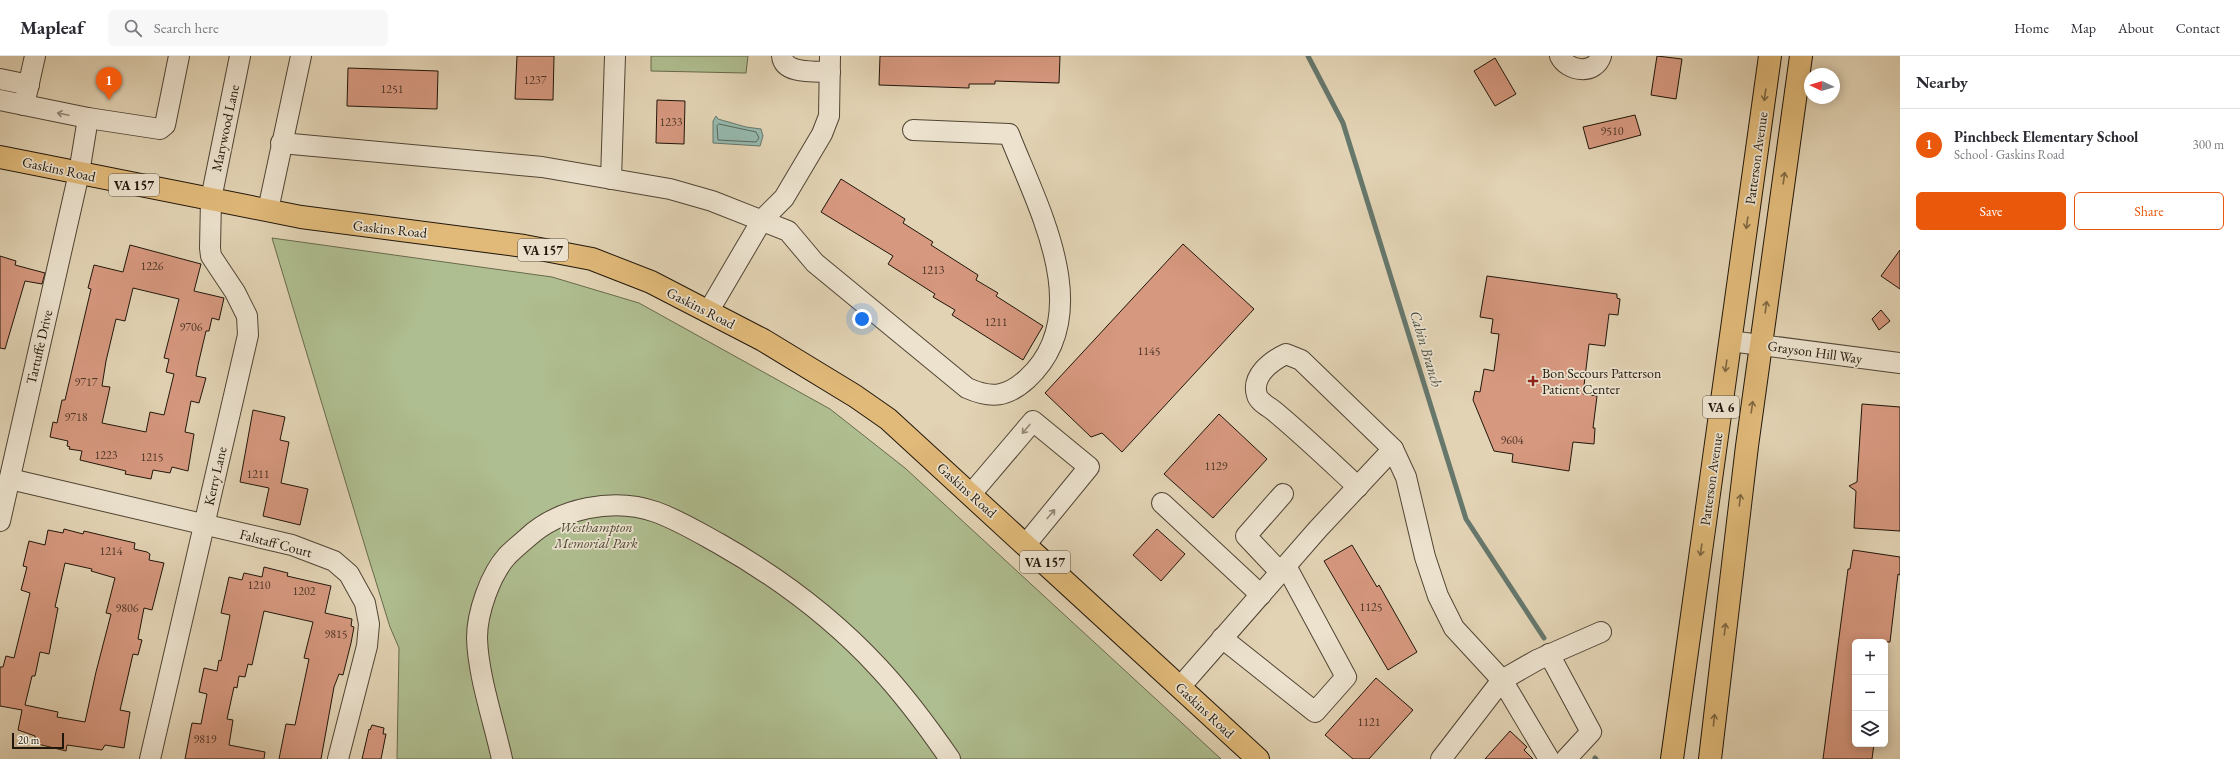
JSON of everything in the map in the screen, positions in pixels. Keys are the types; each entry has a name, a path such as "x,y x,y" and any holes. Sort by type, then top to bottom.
{"main road":[{"name":"Patterson Avenue","path":"1672,759 1770,56"},
{"name":"VA 6","path":"1710,759 1746,446 1801,56"},
{"name":"Gaskins Road","path":"0,157 79,174 336,223 524,246 592,259 651,282 763,340 888,419 1026,544 1258,759"}],"street":[{"path":"24,105 35,56"},
{"path":"0,100 88,118 160,129 165,126 179,56"},
{"name":"Marywood Lane","path":"211,199 240,56"},
{"path":"268,210 281,143 302,56"},
{"path":"611,179 615,56"},
{"path":"708,312 762,220 784,198 822,134 829,116 830,64 792,69 786,65 782,56"},
{"path":"1560,56 1563,62 1573,68 1590,69 1595,65 1601,56"},
{"path":"0,79 29,85"},
{"name":"Tartuffe Drive","path":"0,521 79,174 88,118"},
{"path":"281,143 542,167 670,189 705,199 788,231 815,264 967,388 980,394 991,395 1011,392 1040,366 1057,331 1061,285 1053,246 1009,134 913,130"},
{"name":"Kerry Lane","path":"150,759 248,325 246,316 234,292 211,256 211,199"},
{"name":"Grayson Hill Way","path":"1730,341 1900,364"},
{"path":"1358,487 1301,434 1257,397 1255,387 1258,377 1275,359 1286,354 1301,360 1393,449 1406,477 1424,557 1438,596 1454,628 1502,680 1549,759"},
{"path":"971,494 1034,421 1089,468 1026,544"},
{"path":"1180,687 1283,569 1393,449"},
{"name":"Falstaff Court","path":"10,479 292,545 334,561 349,574 356,586 365,603 369,624 367,639 338,759"},
{"path":"1222,638 1315,712 1346,676 1283,569 1246,536 1283,494"},
{"path":"1162,503 1261,594"},
{"path":"502,759 482,671 477,638 479,616 485,595 506,558 540,526 575,510 617,506 655,512 692,528 767,572 808,601 833,622 878,667 922,719 950,759"},
{"path":"1441,759 1502,680 1549,654 1601,632"},
{"path":"1549,654 1592,732 1566,759"}],"green space":[{"path":"651,56 748,56 746,73 651,71"},
{"name":"Westhampton Memorial Park","path":"272,238 552,277 639,303 830,409 905,468 1221,759 397,759 399,648 390,627 367,553"}],"water":[{"path":"716,116 718,119 746,127 761,129 763,136 760,146 713,143 713,121"}],"building":[{"path":"517,56 554,56 553,100 515,99"},
{"path":"880,56 1060,56 1059,83 995,81 995,84 969,84 969,88 879,85"},
{"path":"1657,56 1682,59 1676,99 1651,95"},
{"path":"1495,58 1516,94 1495,106 1474,71"},
{"path":"348,68 438,71 437,109 347,106"},
{"path":"657,100 685,101 684,144 656,143"},
{"path":"1635,115 1641,135 1589,149 1583,127"},
{"path":"841,179 905,219 903,223 933,242 931,245 978,275 976,280 998,293 996,296 1043,326 1023,360 952,315 955,310 933,297 935,294 888,264 893,256 821,212"},
{"path":"1183,244 1254,309 1122,452 1102,433 1091,437 1045,393"},
{"path":"130,245 201,264 194,291 224,298 219,320 212,318 209,331 206,331 198,365 196,376 206,378 199,403 191,401 185,432 194,434 188,471 172,467 170,473 153,470 151,479 125,474 126,471 80,460 82,451 69,449 70,447 67,446 68,441 50,437 53,422 57,423 62,400 65,400 91,289 88,288 94,265 123,272","holes":["133,288 179,299 164,358 169,359 166,372 174,374 164,415 150,412 146,432 102,423 110,387 102,386 106,361 116,319 125,321"]},
{"path":"1900,250 1900,289 1881,276"},
{"path":"0,256 16,261 15,265 45,273 42,284 25,281 5,349 0,348"},
{"name":"Bon Secours Patterson Patient Center","path":"1487,276 1617,294 1617,298 1620,299 1618,315 1609,314 1605,346 1589,344 1583,394 1597,396 1593,428 1595,428 1594,444 1573,442 1569,471 1512,462 1513,454 1494,451 1473,400 1475,391 1480,392 1484,369 1494,371 1499,334 1491,333 1493,319 1480,317"},
{"path":"1881,310 1890,321 1879,330 1872,319"},
{"path":"1862,404 1900,407 1900,531 1854,528 1856,491 1849,486 1857,482"},
{"path":"253,410 285,417 280,440 289,442 281,483 308,489 300,525 263,516 269,488 240,482"},
{"path":"1219,414 1267,459 1213,518 1164,474"},
{"path":"64,529 83,534 84,531 135,543 134,549 150,554 149,560 164,563 152,610 144,608 138,639 142,640 138,655 133,654 120,710 130,712 124,748 105,745 102,750 67,745 66,751 34,743 35,736 18,730 22,710 0,706 0,667 3,667 6,656 14,658 30,593 21,590 27,567 23,566 29,541 45,545 48,530 63,533","holes":["65,563 92,569 91,571 115,578 106,613 111,614 85,722 57,717 58,712 25,705 32,676 35,676 40,652 49,654 58,608 55,607"]},
{"path":"1157,529 1185,554 1161,581 1133,555"},
{"path":"1352,545 1377,587 1379,585 1417,652 1388,670 1324,561"},
{"path":"1853,550 1900,557 1900,575 1898,574 1890,642 1888,642 1888,639 1852,639 1852,747 1874,747 1872,759 1823,759 1848,569 1850,569"},
{"path":"264,567 288,573 287,576 331,586 325,613 352,619 351,626 354,627 351,643 343,675 339,674 334,687 321,759 279,759 286,724 295,725 309,659 304,658 313,622 264,611 252,665 248,664 245,677 239,676 237,688 234,687 227,719 233,720 229,745 265,752 264,759 185,759 192,723 201,724 207,694 199,692 204,668 217,671 219,660 221,661 230,615 221,613 229,577 242,580 244,573 262,577"},
{"path":"1376,678 1413,710 1369,759 1353,759 1325,735"},
{"path":"372,725 384,728 383,734 386,734 381,759 362,759 369,729 370,730"},
{"path":"1510,731 1527,747 1524,750 1533,759 1485,759"}],"waterway":[{"name":"Cabin Branch","path":"1308,56 1343,123 1466,519 1544,638"}],"place":[{"name":"Pinchbeck Elementary School","path":"109,100"},
{"name":"Bon Secours Patterson Patient Center","path":"1533,381"}]}
